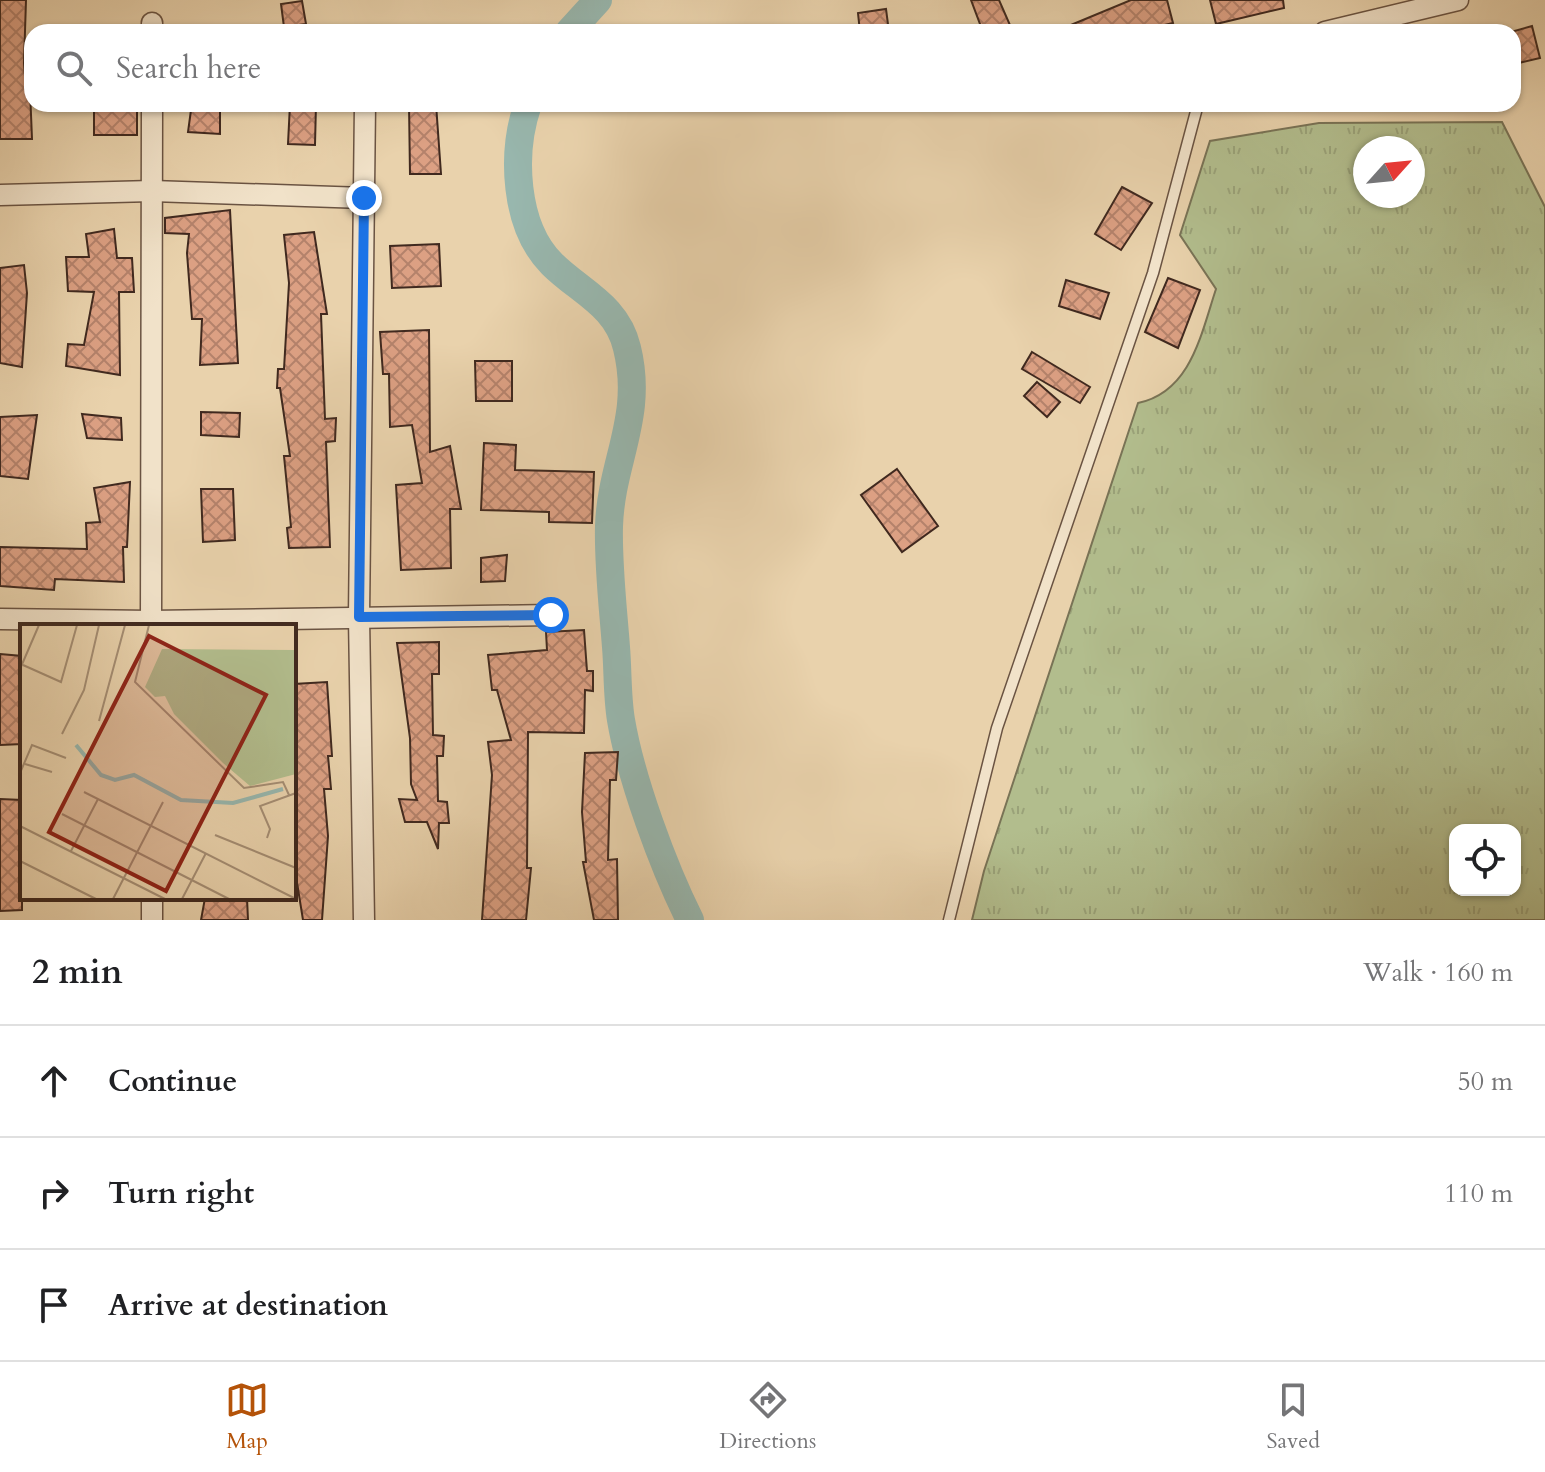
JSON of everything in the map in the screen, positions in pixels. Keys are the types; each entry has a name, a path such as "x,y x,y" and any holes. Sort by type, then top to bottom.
{"street":[{"path":"1358,24 1458,0"},
{"path":"151,624 152,112"},
{"path":"364,920 359,617 365,112"},
{"path":"0,195 152,191 364,198"},
{"path":"0,619 151,624 551,615"}],"lane":[{"path":"949,920 997,728 1153,273 1196,112"}],"green space":[{"path":"1502,122 1545,207 1545,920 972,920 984,871 1138,403 1156,397 1182,374 1199,342 1216,289 1180,235 1210,141 1319,123"}],"building":[{"path":"0,0 26,0 24,112 31,112 32,139 0,139"},
{"path":"971,0 999,0 1010,24 980,24"},
{"path":"1131,0 1167,0 1173,23 1169,24 1073,24"},
{"path":"1210,0 1283,0 1284,8 1216,24"},
{"path":"302,1 306,24 284,24 281,4"},
{"path":"886,9 888,24 859,24 858,13"},
{"path":"1532,26 1540,58 1521,63 1521,29"},
{"path":"94,112 137,112 137,135 94,135"},
{"path":"191,112 220,112 220,134 188,132"},
{"path":"290,112 316,112 315,145 288,144"},
{"path":"409,112 437,112 441,174 410,174"},
{"path":"1122,187 1152,203 1121,250 1095,234"},
{"path":"230,210 238,363 200,365 202,319 192,319 187,253 189,234 165,233 165,218"},
{"path":"114,229 117,258 132,258 134,292 119,292 120,375 66,366 68,344 84,345 94,292 68,291 66,257 89,257 86,234"},
{"path":"314,232 327,314 321,314 325,419 336,418 335,441 326,442 330,547 289,548 287,528 291,527 284,456 290,456 280,388 277,388 278,369 284,369 289,283 284,235"},
{"path":"439,244 441,286 392,288 390,246"},
{"path":"24,265 27,293 22,367 0,363 0,268"},
{"path":"1168,278 1200,290 1178,348 1145,332"},
{"path":"1066,280 1109,293 1100,319 1059,306"},
{"path":"429,330 430,452 450,446 461,509 450,509 451,568 401,570 396,485 422,483 412,425 390,427 389,374 383,374 380,332"},
{"path":"1032,352 1090,387 1080,403 1022,369"},
{"path":"475,361 512,361 512,401 476,401"},
{"path":"1037,382 1060,402 1047,417 1024,396"},
{"path":"201,412 240,413 239,437 201,435"},
{"path":"82,414 121,418 122,440 87,438"},
{"path":"37,415 28,479 0,476 0,417"},
{"path":"484,443 516,445 515,470 594,472 592,523 549,522 549,512 481,510"},
{"path":"897,469 938,526 902,552 861,495"},
{"path":"130,482 127,547 123,547 124,582 55,579 54,590 0,586 0,547 87,549 86,523 100,522 94,488"},
{"path":"201,489 233,489 235,540 203,542"},
{"path":"507,555 505,581 481,582 481,558"},
{"path":"584,630 587,671 593,671 593,691 585,690 584,733 528,732 527,868 531,868 526,920 482,920 492,775 488,742 511,740 497,690 492,690 488,655 547,650 546,632"},
{"path":"439,642 439,674 432,674 433,735 444,736 443,756 437,756 438,801 447,802 449,823 439,823 438,849 427,822 405,822 399,799 417,800 411,784 410,738 397,643"},
{"path":"0,654 20,656 20,744 0,745"},
{"path":"327,682 332,756 328,756 331,789 324,789 328,836 322,920 303,920 296,876 296,684"},
{"path":"618,752 616,780 610,780 608,860 617,859 618,920 594,920 583,862 586,862 582,812 585,753"},
{"path":"0,799 20,800 22,910 0,911"},
{"path":"205,900 247,900 248,920 201,920"}],"waterway":[{"path":"576,24 598,0"},
{"path":"526,112 518,166 523,210 530,230 552,264 606,310 622,333 627,348 632,396 609,526 620,711 632,769 649,822 690,920"}],"route":[{"path":"364,198 359,617 551,615"}]}
